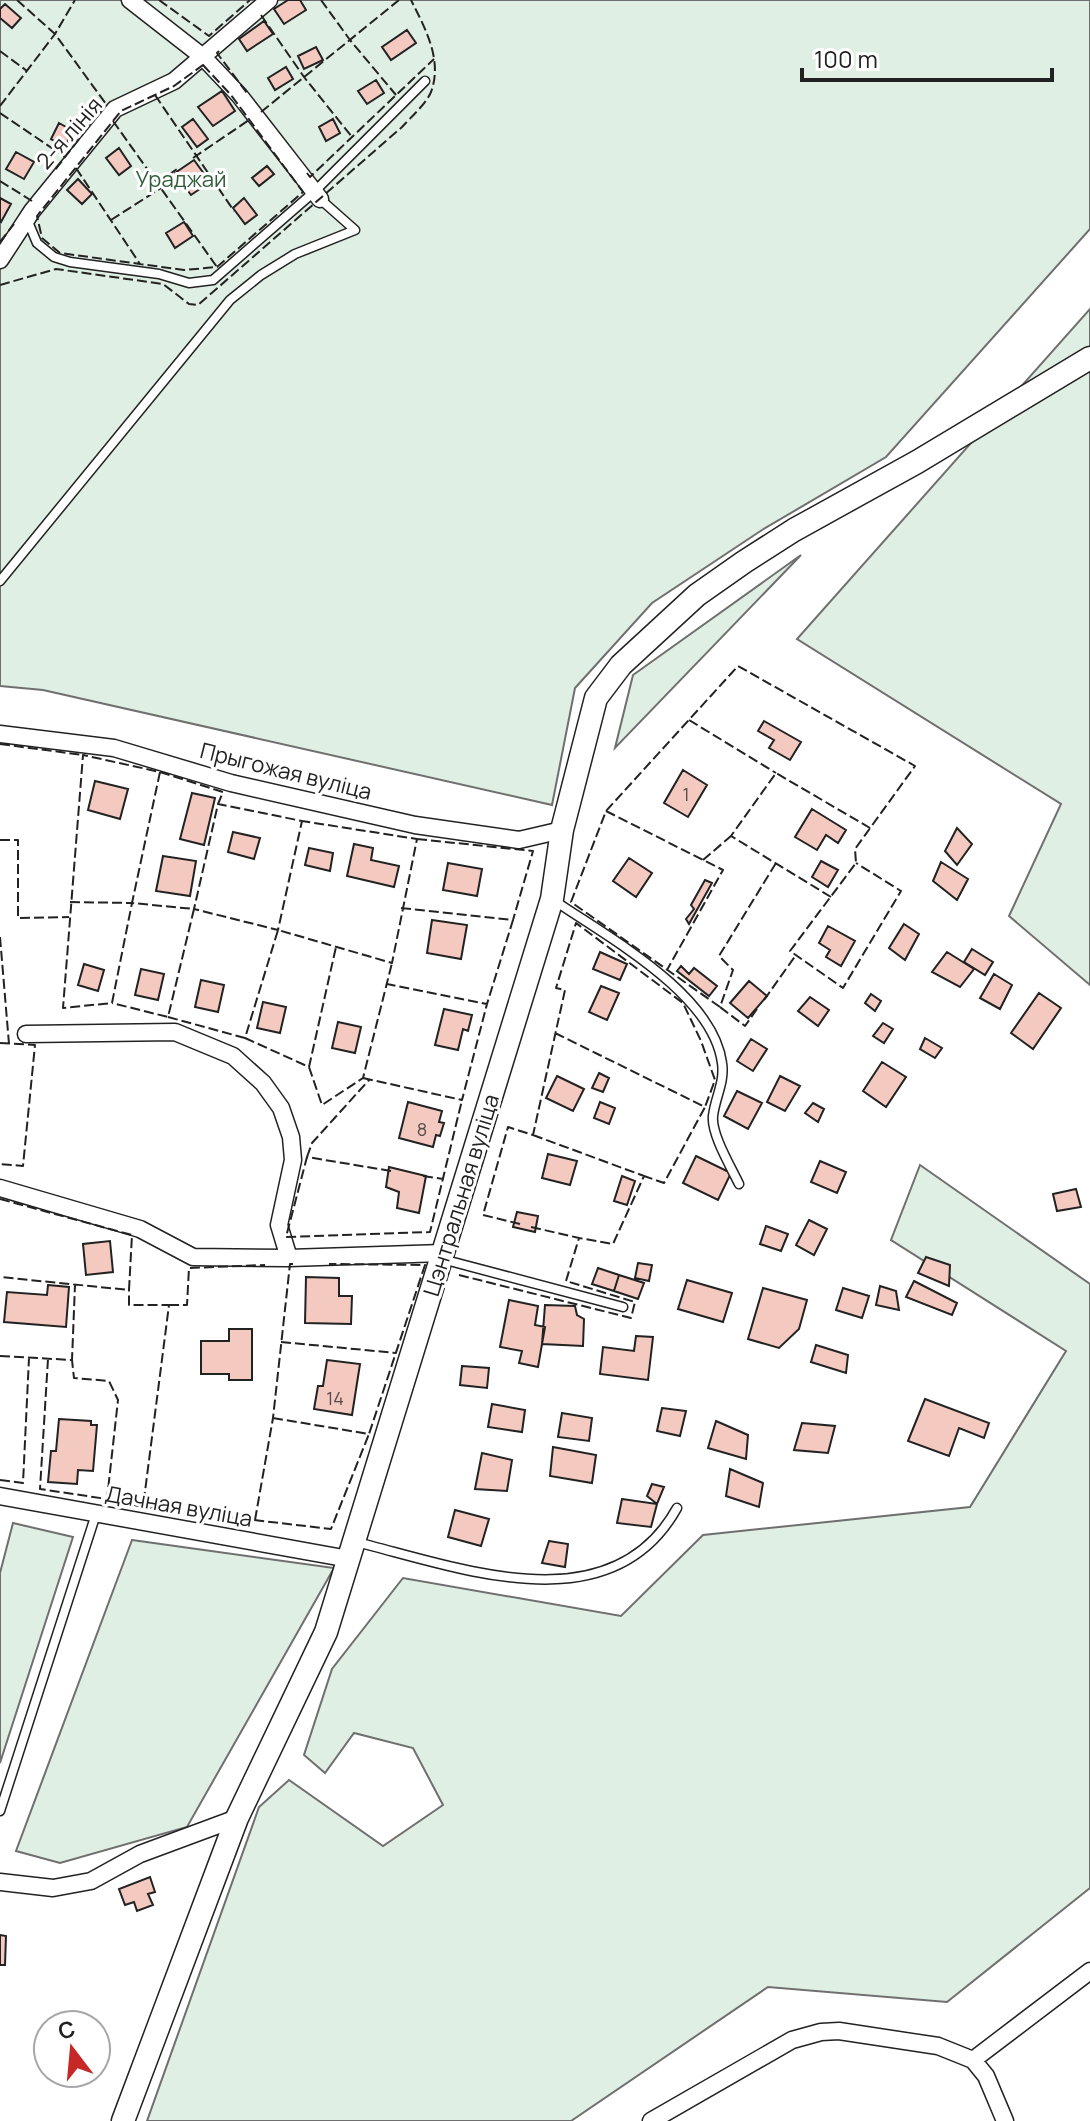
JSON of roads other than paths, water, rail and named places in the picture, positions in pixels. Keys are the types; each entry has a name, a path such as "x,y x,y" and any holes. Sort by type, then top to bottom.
{"street":[{"path":"130,0 203,57 239,95 317,195"},
{"name":"2-я лінія","path":"0,260 32,211 115,109 174,81 269,0"},
{"name":"Цэнтральная вуліца","path":"123,2121 237,1818 326,1632 552,899 562,830 596,698 621,665 657,629 704,590 794,530 917,462 1090,358"},
{"name":"Прыгожая вуліца","path":"0,734 114,748 231,783 415,825 519,840 562,830"},
{"path":"26,1034 175,1032 233,1056 263,1083 281,1108 291,1137 293,1160 279,1225 289,1258"},
{"path":"0,1188 140,1229 193,1257 442,1256"},
{"name":"Дачная вуліца","path":"0,1496 96,1514 352,1550"},
{"path":"0,1882 53,1888 91,1881 140,1854 237,1818"},
{"path":"973,2060 1090,1971"},
{"path":"651,2121 771,2050 821,2032 868,2035 924,2044 973,2060 986,2076 1005,2121"}],"lane":[{"path":"32,211 29,224 37,243 54,257 159,274 189,283 213,280 317,195 425,81"},
{"path":"0,581 230,300 261,275 295,254 355,230 317,195"},
{"path":"552,899 686,994 706,1020 722,1063 722,1084 712,1125 739,1184"},
{"path":"442,1256 623,1307"},
{"path":"352,1550 503,1578 563,1581 602,1572 644,1551 664,1531 677,1508"},
{"path":"0,1811 96,1514"}],"park label":[{"name":"Ураджай","path":"181,179"}]}
